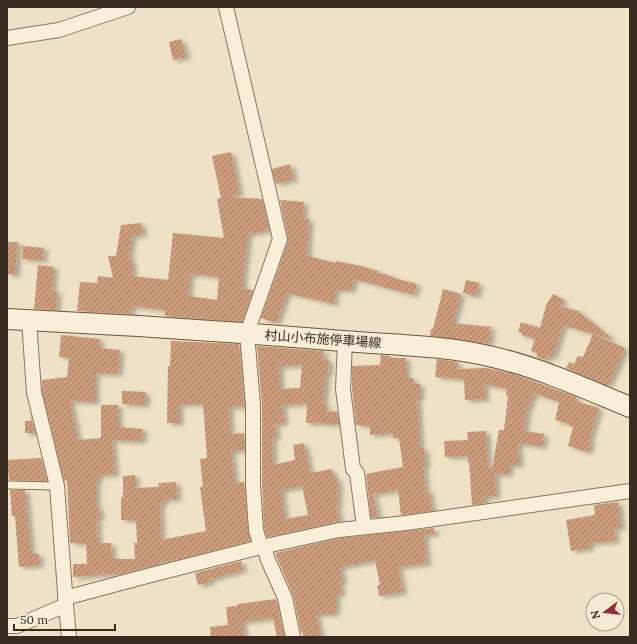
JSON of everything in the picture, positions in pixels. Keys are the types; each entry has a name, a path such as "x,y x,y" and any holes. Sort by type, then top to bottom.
{"main road":[{"name":"村山小布施停車場線","path":"7,318 247,333 345,342 423,346 457,350 494,357 531,368 630,407"}],"street":[{"path":"7,38 59,30 128,7"},
{"path":"226,7 280,239 247,333 253,404 253,486 256,530 285,598 293,637"},
{"path":"29,320 34,392 57,486 65,602 69,637"},
{"path":"345,342 343,389 353,469 357,473 364,527"},
{"path":"7,626 17,626 65,602 147,576 339,530 422,521 630,491"}],"lane":[{"path":"7,485 57,486"}],"building":[{"path":"181,39 186,57 173,60 169,42"},
{"path":"231,152 239,193 228,197 262,199 269,230 248,234 242,283 244,284 243,289 253,290 242,322 165,316 165,310 132,306 131,314 77,311 80,282 97,283 98,276 113,278 108,256 116,256 121,225 141,223 143,234 132,236 129,254 133,267 132,276 168,280 173,233 224,238 217,199 221,198 212,156","holes":["190,274 219,277 217,300 188,296"]},
{"path":"290,164 294,179 276,184 272,169"},
{"path":"280,200 304,202 303,218 309,219 307,256 336,263 336,261 361,266 394,278 417,284 414,295 354,279 351,290 335,290 334,304 287,293 276,323 261,318 288,241"},
{"path":"7,242 18,242 15,275 7,274"},
{"path":"23,246 44,248 43,260 22,259"},
{"path":"38,265 54,267 52,290 57,291 56,310 34,309"},
{"path":"466,280 479,283 476,296 463,293"},
{"path":"443,289 461,294 453,323 491,327 489,344 430,336"},
{"path":"553,294 564,300 560,306 578,311 614,340 563,325 553,357 548,355 547,360 537,357 537,353 531,351 535,339 521,335 522,333 518,332 521,322 540,328 546,305"},
{"path":"593,334 625,348 608,386 566,368 569,362 574,364 578,356 583,357"},
{"path":"61,335 100,339 99,348 120,350 118,374 95,373 95,402 70,401 78,440 101,438 101,405 118,405 118,427 143,429 142,441 112,440 115,474 98,475 98,481 96,481 96,507 99,507 100,518 97,518 98,543 111,543 112,559 135,559 134,543 137,543 136,520 121,520 123,476 135,475 135,488 159,487 158,483 176,482 177,499 164,499 164,503 160,503 161,540 206,531 200,487 203,487 200,459 207,458 203,404 179,404 179,423 167,423 168,366 170,366 171,341 239,344 244,406 229,407 230,434 244,433 244,450 231,451 235,483 244,482 250,541 185,558 157,563 157,565 120,574 73,577 73,564 87,564 86,543 70,543 67,480 64,481 42,391 42,380 67,377 69,358 59,357"},
{"path":"257,346 324,351 323,359 329,360 328,373 326,373 323,404 326,404 326,412 337,411 339,424 306,423 307,403 282,405 284,423 275,424 276,438 272,438 273,465 295,460 293,445 304,443 310,473 332,469 334,478 337,478 339,505 336,505 340,521 267,537 264,528 262,486 262,405","holes":["302,365 300,388 280,389 279,366","302,486 308,515 285,519 281,490"]},
{"path":"381,355 390,356 390,358 406,358 406,378 413,378 413,384 420,384 420,398 417,398 420,448 424,448 426,465 423,466 426,492 429,491 432,511 401,515 398,490 373,494 378,517 371,518 366,474 403,467 399,438 393,438 393,433 370,435 370,426 356,425 352,389 352,366 380,365"},
{"path":"437,359 458,362 457,369 486,368 510,373 577,397 575,401 599,408 589,440 591,441 588,452 568,446 573,427 570,426 570,424 555,420 559,402 534,393 533,398 531,398 529,408 527,408 524,431 544,434 542,447 518,443 519,465 509,465 509,474 495,474 496,496 484,497 485,503 472,505 469,462 468,463 467,456 445,457 444,441 468,440 467,432 486,431 488,469 492,469 499,430 504,430 508,396 506,396 507,389 484,384 485,399 465,400 464,379 435,377"},
{"path":"122,391 146,392 145,405 122,404"},
{"path":"29,409 35,433 25,433 25,421 31,421"},
{"path":"41,458 47,481 9,480 7,460"},
{"path":"10,490 25,490 31,554 39,554 39,565 19,567 15,516 12,516"},
{"path":"618,502 621,527 614,528 615,541 589,543 590,548 571,551 566,520 595,515 594,505"},
{"path":"434,528 435,534 424,535 427,563 398,567 403,592 379,596 377,585 380,585 375,560 340,567 343,581 339,582 342,594 336,595 336,611 334,611 334,614 316,614 321,637 303,637 293,595 275,553 340,538"},
{"path":"241,561 243,570 210,579 211,582 198,585 195,573"},
{"path":"276,599 284,636 277,637 273,618 242,622 244,637 211,637 210,627 228,625 226,607"}]}
